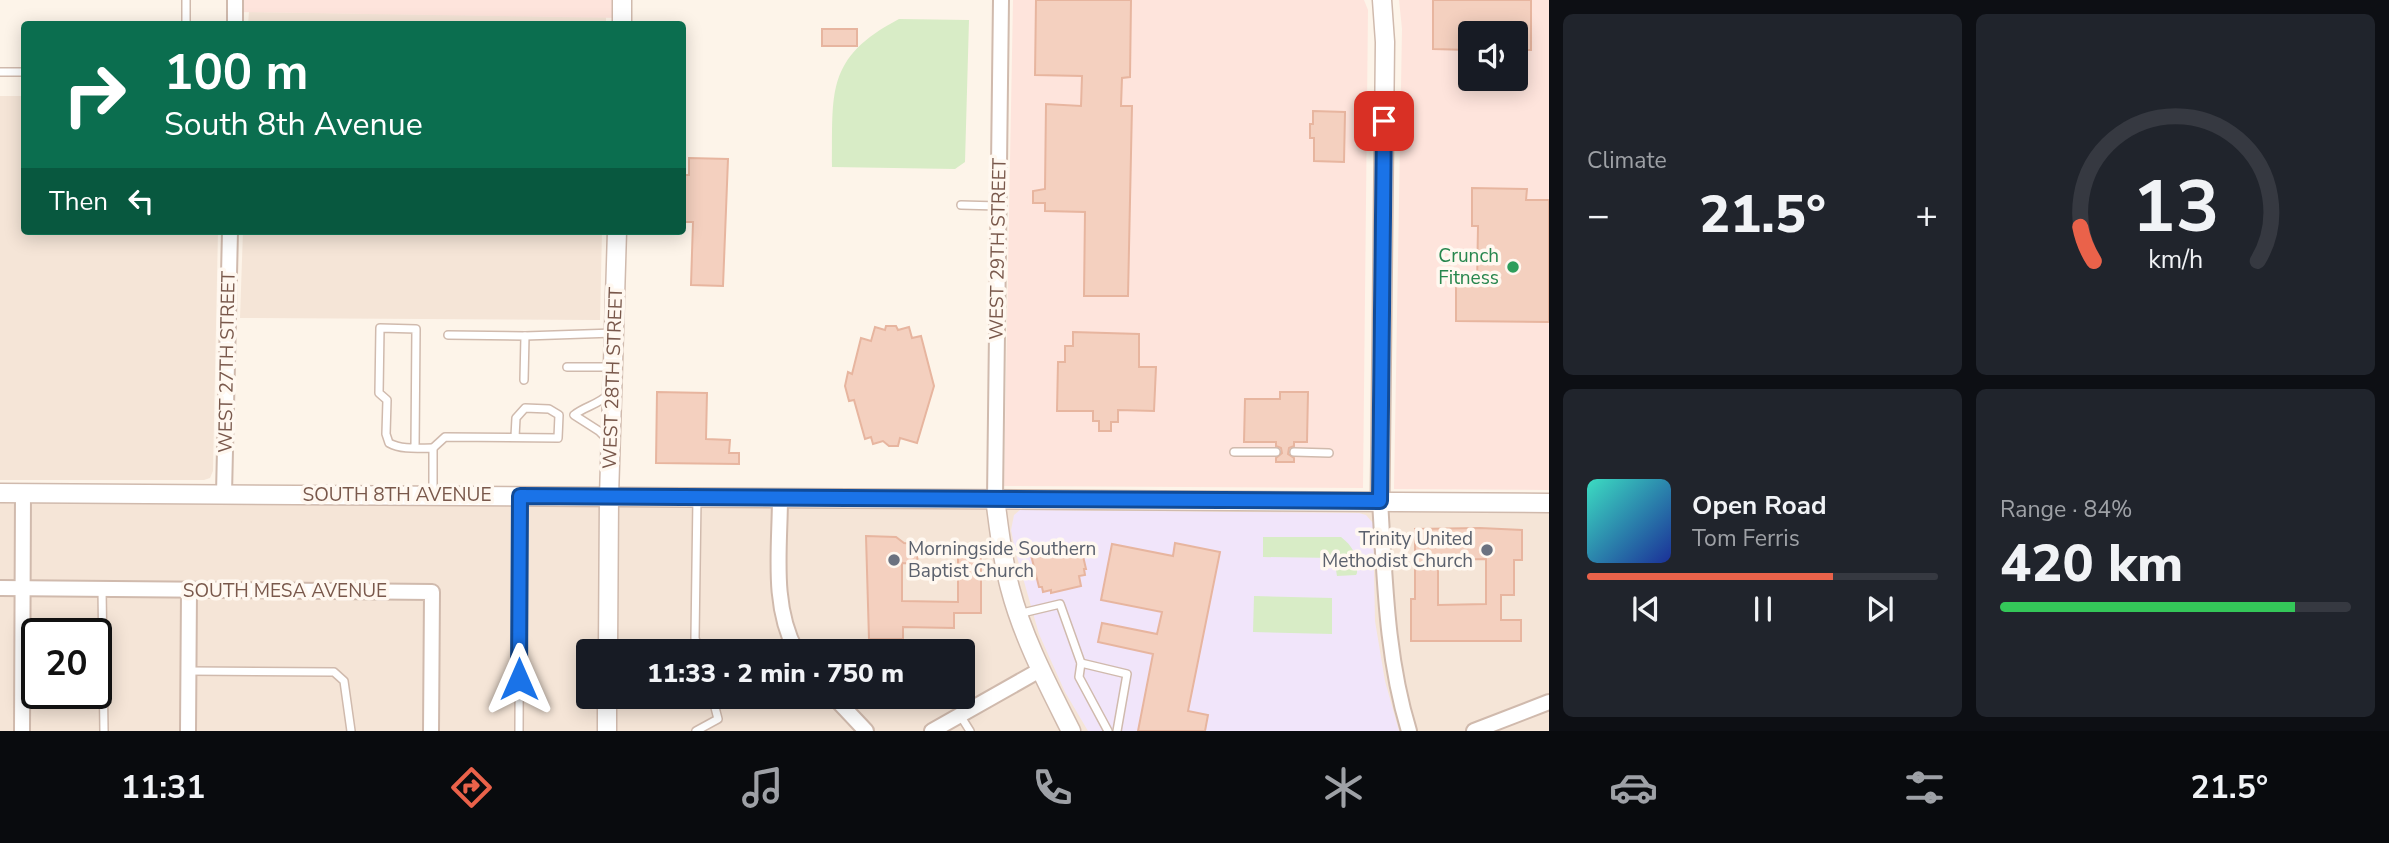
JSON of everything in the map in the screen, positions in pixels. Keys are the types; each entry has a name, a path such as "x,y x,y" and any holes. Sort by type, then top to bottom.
{"street":[{"path":"235,0 235,21"},
{"path":"622,0 622,21"},
{"name":"WEST 29TH STREET","path":"995,498 1001,0"},
{"path":"1382,0 1385,42 1380,501 1384,590 1391,656 1409,731"},
{"name":"WEST 27TH STREET","path":"223,494 230,235"},
{"name":"WEST 28TH STREET","path":"608,639 608,496 617,235"},
{"name":"SOUTH 8TH AVENUE","path":"0,492 1549,503"},
{"path":"22,731 23,493"},
{"path":"780,497 780,602 790,639"},
{"path":"995,498 1002,554 1018,614 1040,670 1071,731"},
{"name":"SOUTH MESA AVENUE","path":"0,589 432,592 431,731"},
{"path":"188,731 189,591"},
{"path":"932,731 1040,670"},
{"path":"1474,731 1498,727 1549,702"},
{"path":"607,709 607,731"},
{"path":"845,709 866,731"}],"lane":[{"path":"186,0 186,21"},
{"path":"0,72 21,72"},
{"path":"961,205 998,206"},
{"path":"415,448 416,328 380,328 380,393 387,400 386,433 389,443 398,448 415,448 433,448 445,437 558,438 559,415"},
{"path":"448,335 573,336 581,333 614,333"},
{"path":"524,380 525,336"},
{"path":"566,367 612,367"},
{"path":"574,415 600,402 612,391"},
{"path":"515,437 516,418 525,408 549,409 559,415 574,415 599,431 610,443"},
{"path":"433,448 433,495"},
{"path":"1234,452 1276,452"},
{"path":"1294,452 1329,453"},
{"path":"519,731 520,496"},
{"path":"695,639 697,497"},
{"path":"102,589 104,731"},
{"path":"1018,614 1060,604 1081,663 1079,677 1108,731"},
{"path":"1081,663 1126,674 1116,731"},
{"path":"188,671 334,672 344,681 351,731"},
{"path":"696,731 718,719 715,709"},
{"path":"960,715 970,731"}],"shaded area":[{"path":"235,0 622,0 622,18 235,12"},
{"path":"1013,0 1364,0 1368,10 1363,488 1004,486"},
{"path":"1399,0 1549,0 1549,490 1394,489 1402,29"},
{"path":"249,12 606,17 606,21 248,21"},
{"path":"0,96 21,96 21,235 218,235 213,471 210,478 204,480 0,480"},
{"path":"243,235 602,235 600,320 240,318"},
{"path":"0,493 1549,504 1549,731 0,731"},
{"path":"1020,510 1366,515 1373,523 1375,621 1385,681 1399,731 1088,731 1065,692 1039,634 1011,530 1014,515"}],"green space":[{"path":"899,19 969,20 965,162 955,169 832,167 832,118 838,80 857,48 875,33"},
{"path":"1263,537 1341,537 1354,553 1357,573 1337,576 1334,558 1263,557"},
{"path":"1254,596 1332,598 1332,634 1253,632"}],"building":[{"path":"1036,0 1131,0 1130,77 1122,78 1121,106 1132,106 1128,296 1084,296 1085,212 1045,211 1045,203 1033,203 1033,191 1045,189 1046,104 1081,106 1082,76 1035,75"},
{"path":"1433,0 1531,0 1531,50 1528,50 1528,21 1458,21 1458,50 1433,49"},
{"path":"822,29 857,29 857,46 822,46"},
{"path":"1313,111 1345,112 1344,162 1314,161 1314,138 1310,138"},
{"path":"689,158 728,159 723,286 691,285 693,222 686,222 686,175 689,175"},
{"path":"1472,188 1527,189 1526,200 1549,200 1549,322 1456,321 1456,286 1477,286 1478,226 1472,226"},
{"path":"886,326 896,326 898,330 909,327 912,338 921,336 934,386 917,443 900,438 898,446 889,446 883,441 873,444 871,437 865,439 854,400 849,401 845,386 848,372 852,374 861,338 871,341 875,327 885,330"},
{"path":"1073,332 1139,334 1139,367 1156,367 1154,411 1118,410 1118,422 1111,422 1111,431 1099,431 1099,421 1093,421 1093,411 1057,411 1058,362 1065,362 1065,346 1073,346"},
{"path":"657,392 707,393 706,439 730,440 729,453 739,453 739,464 656,463"},
{"path":"1280,392 1308,392 1307,442 1294,442 1294,446 1289,448 1288,454 1294,458 1294,462 1276,462 1276,458 1282,453 1276,442 1244,442 1245,399 1280,399"},
{"path":"1415,529 1522,530 1522,560 1514,560 1514,595 1501,595 1501,620 1521,620 1521,641 1411,641 1411,599 1415,599","holes":["1486,559 1486,604 1438,605 1438,560"]},
{"path":"866,536 896,537 904,543 915,544 915,549 918,549 917,564 902,563 902,601 958,602 958,547 981,547 981,613 954,613 954,628 903,627 903,639 869,639"},
{"path":"1061,543 1066,546 1080,543 1086,569 1085,575 1079,576 1081,586 1051,593 1051,590 1043,592 1042,587 1039,587 1029,547 1038,552 1041,547"},
{"path":"1175,543 1220,552 1188,711 1208,715 1205,731 1138,731 1153,654 1098,642 1102,623 1157,634 1162,612 1101,600 1112,544 1173,556"}],"place":[{"name":"Crunch Fitness","path":"1513,267"},
{"name":"Trinity United Methodist Church","path":"1487,550"},
{"name":"Morningside Southern Baptist Church","path":"894,560"}],"route":[{"path":"519,679 520,496 1380,501 1384,121"}]}
